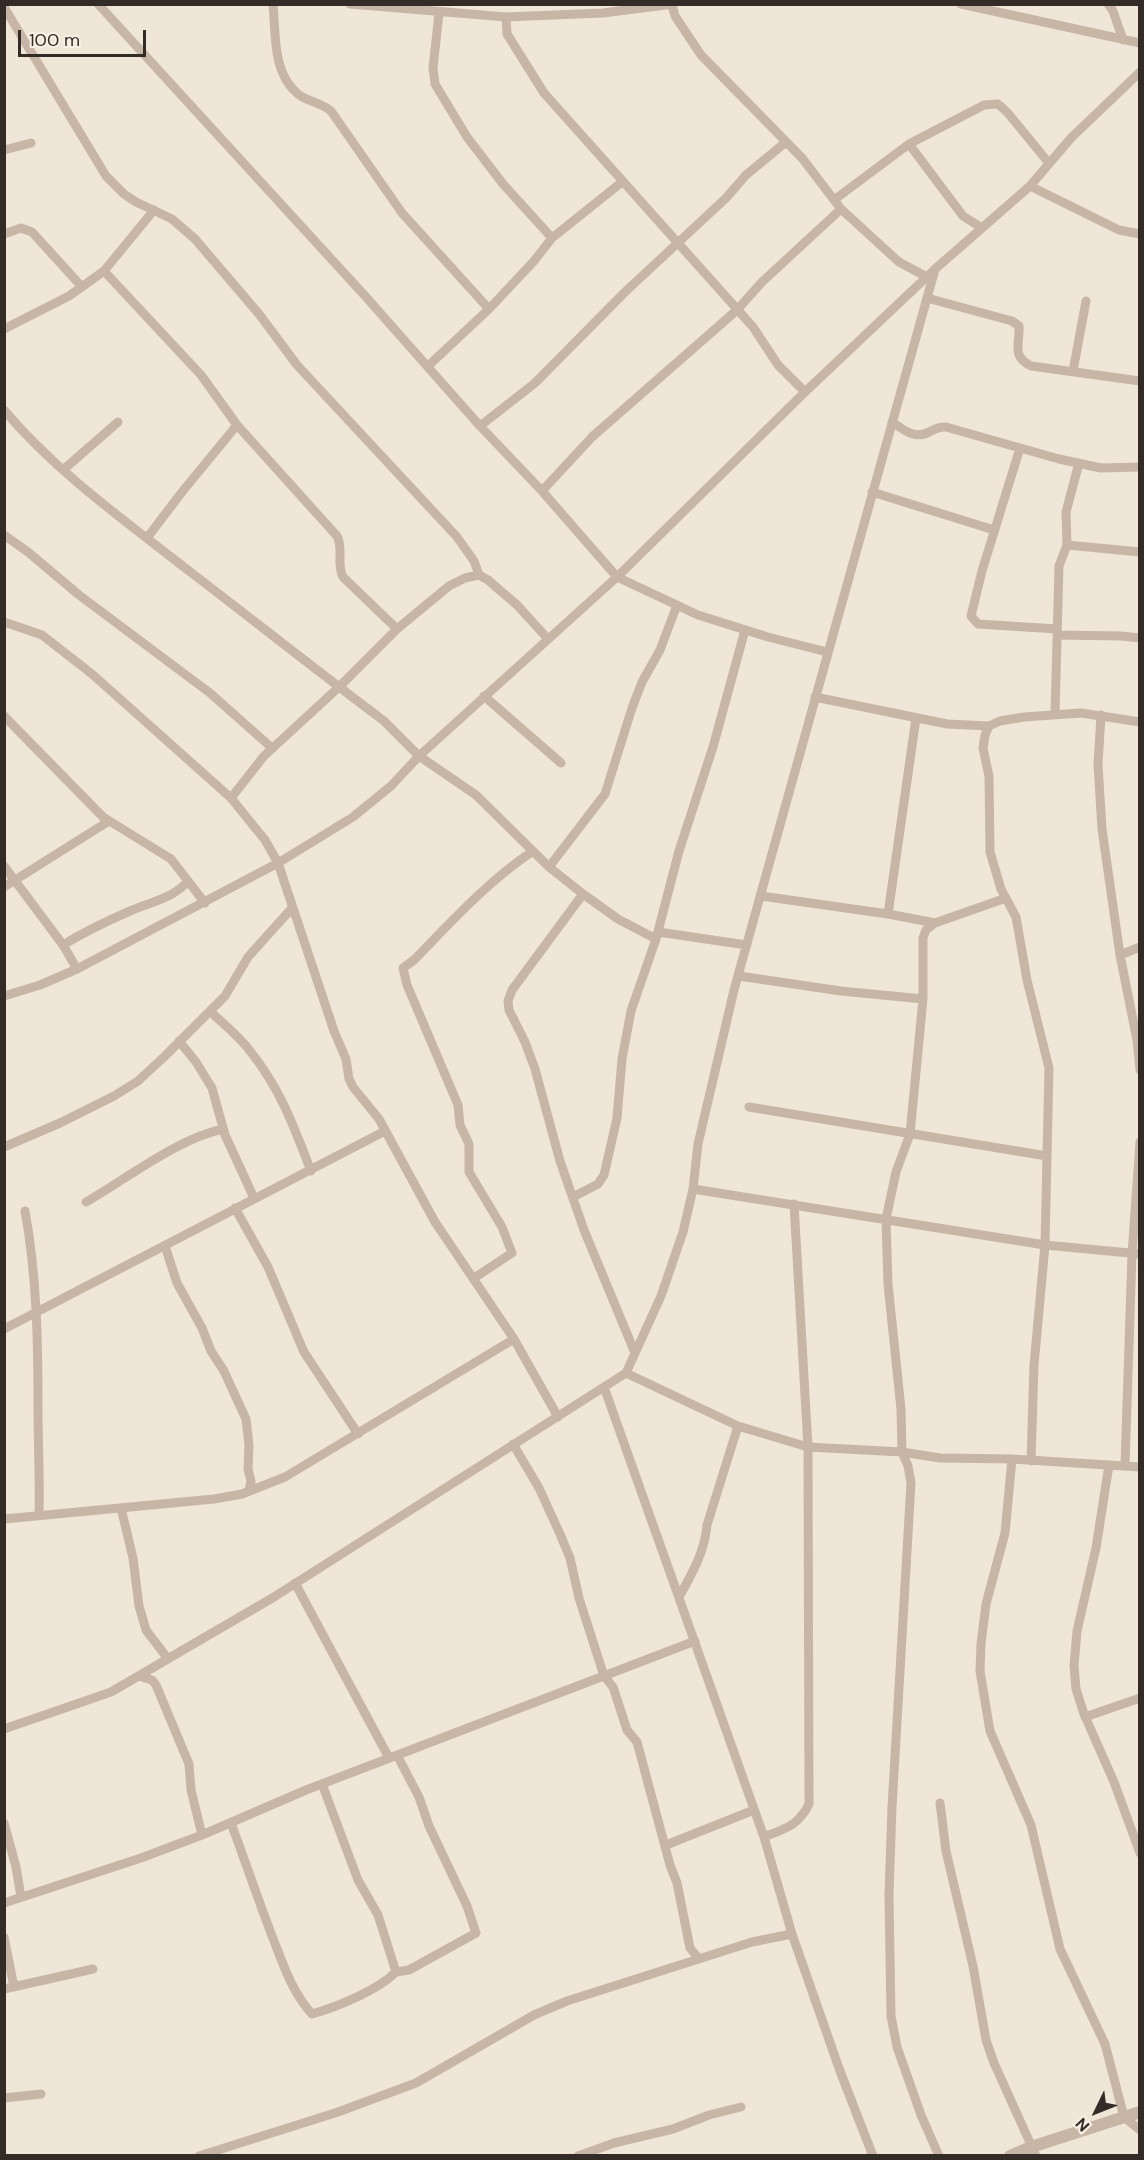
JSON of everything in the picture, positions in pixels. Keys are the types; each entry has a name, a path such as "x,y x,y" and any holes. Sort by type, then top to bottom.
{"street":[{"path":"98,4 480,426 542,491 617,577 698,615 827,652"},
{"path":"273,4 277,57 287,81 303,98 322,103 331,111 402,213 489,309"},
{"path":"350,4 506,17 673,5 675,16 701,55 802,158 841,208 899,262 931,274"},
{"path":"483,16 485,4"},
{"path":"962,4 1139,42"},
{"path":"1108,4 1113,11 1123,40"},
{"path":"5,5 106,177 136,202 172,219 195,239 259,314 297,365 457,537 474,561 479,575"},
{"path":"440,13 433,68 435,84 467,137 503,184 552,238"},
{"path":"506,17 507,34 544,93 753,327 778,365 805,392"},
{"path":"4,996 27,991 77,969 278,863 353,817 391,786 419,756 617,577 805,392 931,274 1030,186 1048,162 1140,72"},
{"path":"834,200 909,144 984,105 998,104 1007,112 1048,162"},
{"path":"480,426 535,384 624,292 679,244 746,175 786,142"},
{"path":"4,150 31,143"},
{"path":"909,144 963,216 982,228"},
{"path":"428,366 489,309 534,261 552,238 622,182"},
{"path":"1030,186 1119,230 1140,234"},
{"path":"542,491 599,431 737,310 762,282 841,208"},
{"path":"4,329 69,296 104,271 154,210"},
{"path":"4,234 21,228 32,232 82,287"},
{"path":"104,271 201,375 237,425 337,536 340,541 339,566 343,577 397,629"},
{"path":"4,1729 111,1692 139,1676 295,1583 626,1373 661,1296 683,1232 693,1189 699,1144 734,990 927,298 931,274"},
{"path":"927,298 1012,321 1019,326 1018,357 1022,362 1031,366 1140,381"},
{"path":"1073,371 1086,301"},
{"path":"4,410 63,470 147,538 384,721 419,756 476,795 549,867 582,894 618,919 657,936 747,945"},
{"path":"892,422 911,434 923,434 939,427 946,427 1101,468 1140,467"},
{"path":"63,470 118,423"},
{"path":"147,538 237,425"},
{"path":"1020,448 994,530 971,616 973,620 978,624 1140,638"},
{"path":"1055,714 1059,566 1067,545 1066,512 1079,463"},
{"path":"872,492 994,530"},
{"path":"4,535 79,595 210,693 273,748"},
{"path":"1067,545 1140,552"},
{"path":"231,798 256,765 273,748 397,629 449,586 465,578 479,575 517,605 548,639"},
{"path":"549,867 604,794 632,708 642,682 660,650 676,605"},
{"path":"4,622 42,635 71,656 231,798 265,840 278,863 346,1059 353,1088 379,1119 435,1222 514,1339 558,1417"},
{"path":"573,1197 598,1184 604,1175 617,1118 622,1059 631,1011 657,936 680,851 713,747 744,630"},
{"path":"484,696 561,763"},
{"path":"815,697 947,724 989,726 1000,720 1081,713 1140,722"},
{"path":"1101,715 1098,765 1102,829 1120,955 1137,1040 1140,1070"},
{"path":"4,716 54,764 90,804 109,820 171,860 205,903"},
{"path":"888,914 916,718"},
{"path":"989,726 983,748 990,776 990,852 1006,898 1016,917 1027,980 1049,1068 1045,1245 1034,1365 1031,1461"},
{"path":"4,887 109,820"},
{"path":"474,1278 512,1253 502,1227 469,1172 469,1144 460,1125 458,1105 407,985 403,968 414,960 497,878 533,851"},
{"path":"4,866 63,945 77,969"},
{"path":"63,945 126,912 176,893 188,881"},
{"path":"582,894 512,990 508,1000 509,1010 536,1069 560,1161 635,1353"},
{"path":"761,896 935,923"},
{"path":"939,2156 921,2115 897,2047 891,2016 889,1895 892,1807 911,1483 908,1466 902,1452 888,1284 886,1219 896,1172 910,1134 923,999 923,938 926,930 935,923 1006,898"},
{"path":"4,1147 60,1123 114,1096 138,1081 225,996 248,957 292,908"},
{"path":"1120,955 1140,947"},
{"path":"739,976 852,993 923,999"},
{"path":"210,1011 249,1049 270,1078 284,1101 311,1171"},
{"path":"179,1041 196,1062 212,1088 223,1129 254,1198"},
{"path":"749,1107 1047,1156"},
{"path":"86,1202 184,1144 207,1132 223,1129"},
{"path":"4,1329 385,1131"},
{"path":"1125,1465 1140,1143"},
{"path":"693,1189 1045,1245 1136,1254"},
{"path":"764,1838 788,1828 802,1817 809,1803 808,1447 794,1204"},
{"path":"235,1208 268,1268 304,1352 358,1434"},
{"path":"25,1211 32,1248 36,1313 39,1515"},
{"path":"165,1246 177,1283 202,1328 211,1351 224,1371 246,1419 251,1481 249,1491"},
{"path":"4,1519 214,1499 249,1491 285,1478 514,1339"},
{"path":"626,1373 738,1426 808,1447 902,1452 940,1458 1012,1459 1140,1467"},
{"path":"604,1387 764,1838 792,1934 840,2071 873,2156"},
{"path":"679,1596 706,1539 707,1525 738,1426"},
{"path":"513,1444 539,1488 570,1558 579,1598 604,1676 613,1688 627,1730 637,1742 677,1883 690,1948 699,1959"},
{"path":"1012,1459 1005,1533 986,1604 981,1644 980,1671 990,1731 1031,1825 1060,1949 1105,2044 1124,2117 1140,2130"},
{"path":"1109,1465 1096,1548 1077,1632 1074,1666 1076,1689 1085,1717 1114,1782 1140,1853"},
{"path":"121,1508 133,1558 139,1605 146,1629 168,1659"},
{"path":"231,1823 285,1969 301,2002 312,2014 374,1989 396,1972 409,1970 476,1933 467,1906 429,1826 419,1797 393,1757 295,1583"},
{"path":"4,1903 141,1858 322,1784 695,1641"},
{"path":"139,1676 152,1680 156,1685 189,1764 191,1790 202,1834"},
{"path":"1085,1717 1140,1698"},
{"path":"322,1784 357,1880 378,1915 396,1972"},
{"path":"940,1803 946,1851 973,1966 986,2040 1034,2151"},
{"path":"666,1845 754,1810"},
{"path":"4,1822 21,1897"},
{"path":"199,2156 338,2112 416,2083 534,2015 567,2001 752,1942 792,1934"},
{"path":"4,1937 9,1988 93,1969"},
{"path":"4,2098 41,2094"},
{"path":"578,2156 614,2143 673,2129 699,2118 741,2107"},
{"path":"1010,2156 1034,2151 1140,2112"}]}
